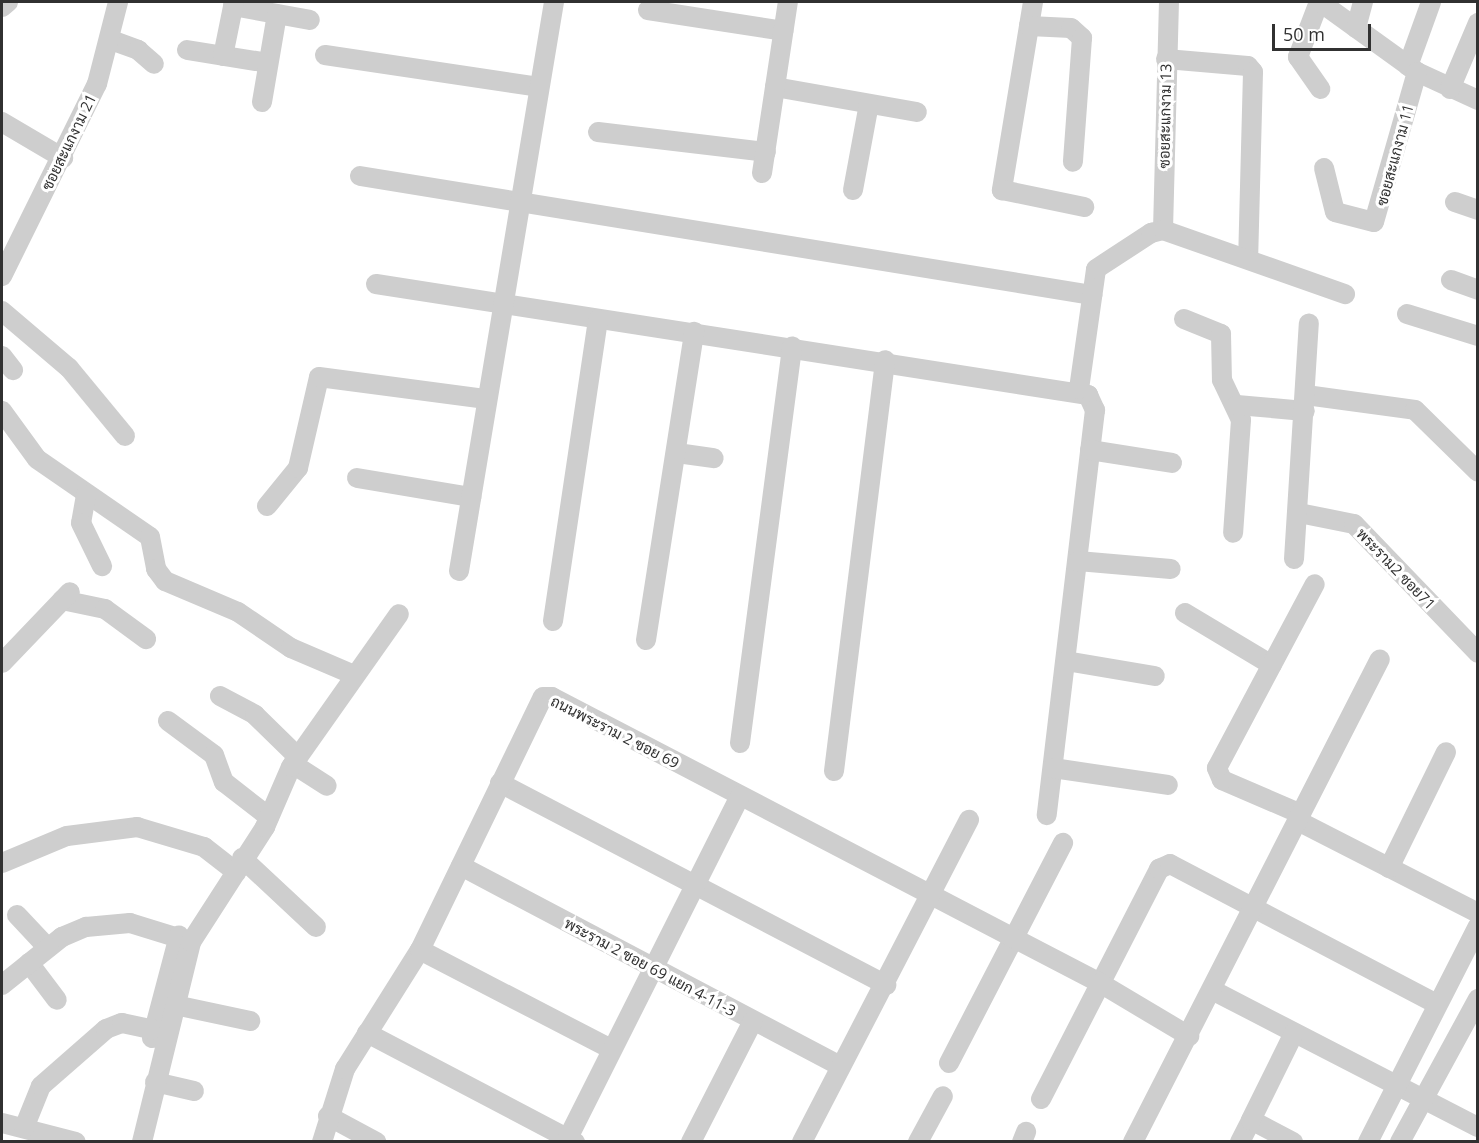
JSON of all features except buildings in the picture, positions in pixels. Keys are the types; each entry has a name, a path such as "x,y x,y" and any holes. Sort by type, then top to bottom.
{"street":[{"name":"ซอยสะแกงาม 21","path":"2,276 63,158 111,40 118,2"},
{"path":"459,571 554,2"},
{"path":"762,173 788,2"},
{"path":"1032,2 1002,190 1084,207"},
{"name":"ซอยสะแกงาม 13","path":"1163,230 1169,2"},
{"path":"1320,89 1298,57 1320,2 1413,69 1450,89 1478,100"},
{"path":"1356,28 1363,2"},
{"path":"1413,69 1431,2"},
{"path":"223,56 234,4 310,20"},
{"path":"648,10 783,31"},
{"path":"262,102 277,14"},
{"path":"1450,89 1478,23"},
{"path":"1029,26 1071,27 1082,38 1073,162"},
{"path":"111,40 138,50 154,64"},
{"path":"187,50 268,63"},
{"path":"325,55 539,87"},
{"path":"1166,59 1248,66 1253,72 1248,259"},
{"name":"ซอยสะแกงาม 11","path":"1324,168 1335,212 1374,222 1413,69"},
{"path":"775,87 917,112"},
{"path":"854,190 869,104"},
{"path":"2,122 63,158"},
{"path":"598,132 766,152"},
{"path":"360,176 1092,295"},
{"path":"1455,202 1478,210"},
{"path":"1079,389 1096,269 1104,260 1163,230 1345,294"},
{"path":"1450,280 1478,290"},
{"path":"376,284 503,302 598,319 1079,389 1095,410 1047,815"},
{"path":"2,311 69,368 125,436"},
{"path":"1407,314 1478,336"},
{"path":"553,621 598,319"},
{"path":"1184,319 1221,334 1222,380 1237,405 1241,420 1233,533"},
{"path":"1294,559 1299,513 1309,323"},
{"path":"646,640 677,453 694,332"},
{"path":"740,743 792,346"},
{"path":"834,771 885,360"},
{"path":"267,506 298,468 319,376 487,399"},
{"path":"1237,405 1305,403 1415,410 1478,472"},
{"path":"2,411 37,459 86,495 128,517 150,537 156,569 165,580 238,612 291,648 354,675"},
{"path":"1090,450 1172,463"},
{"path":"677,453 714,458"},
{"path":"357,478 471,497"},
{"path":"86,495 81,524 102,566"},
{"name":"พระราม2 ซอย71","path":"1299,513 1354,524 1478,653"},
{"path":"1078,561 1171,569"},
{"path":"1315,584 1217,768 1222,780 1301,818 1389,868 1475,904"},
{"path":"2,663 66,596 99,605 146,639"},
{"path":"1185,613 1272,665"},
{"path":"139,1140 161,1031 184,940 269,817 296,760 354,675 399,615"},
{"path":"1133,1142 1214,991 1380,659"},
{"path":"1066,661 1155,676"},
{"path":"220,696 255,715 296,760 327,786"},
{"name":"ถนนพระราม 2 ซอย 69","path":"322,1142 328,1116 345,1069 420,950 543,697 552,697 1100,983 1189,1036"},
{"path":"168,721 213,755 224,782 269,817"},
{"path":"1389,868 1446,752"},
{"path":"1053,768 1168,785"},
{"path":"500,783 886,985"},
{"path":"367,1033 569,1140 692,885 740,796"},
{"path":"802,1142 840,1066 932,897 969,820"},
{"path":"2,863 67,836 137,827 204,847 236,865 316,927"},
{"path":"949,1063 1063,843"},
{"path":"1041,1099 1162,867 1175,864 1437,1004"},
{"name":"พระราม 2 ซอย 69 แยก 4-11-3","path":"461,866 840,1066"},
{"path":"17,915 48,948"},
{"path":"2,985 62,937 102,924 130,923 184,940"},
{"path":"1368,1142 1478,926"},
{"path":"139,1140 155,1082 161,1031 175,1005 184,940"},
{"path":"420,950 611,1049"},
{"path":"28,963 57,1000"},
{"path":"1214,991 1478,1127"},
{"path":"1400,1142 1424,1098 1472,1023 1478,999"},
{"path":"175,1005 250,1021"},
{"path":"691,1142 753,1021"},
{"path":"24,1128 41,1086 106,1029 122,1023 161,1031"},
{"path":"1240,1142 1294,1034"},
{"path":"155,1082 194,1090"},
{"path":"918,1142 943,1096"},
{"path":"328,1116 376,1142"},
{"path":"1251,1120 1293,1142"},
{"path":"2,1123 76,1142"}]}
